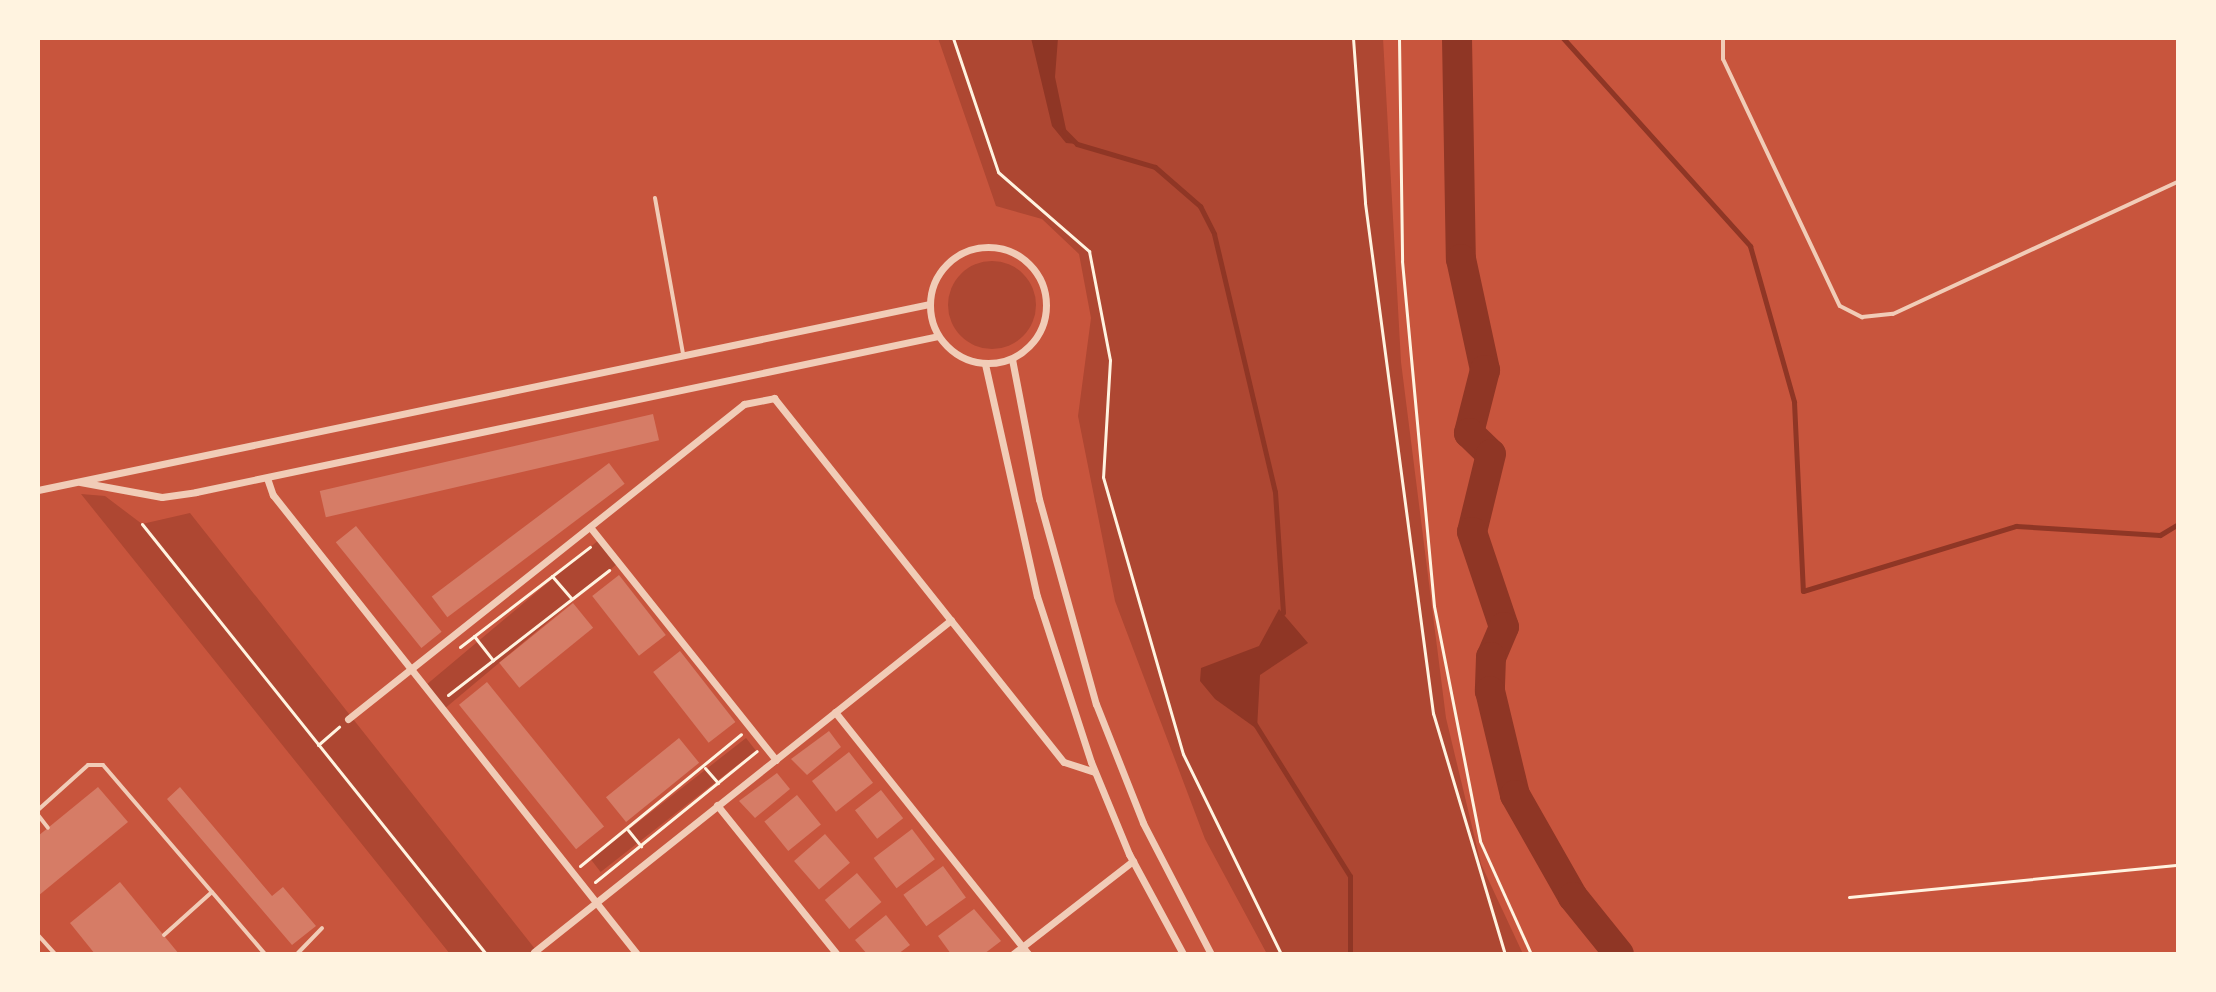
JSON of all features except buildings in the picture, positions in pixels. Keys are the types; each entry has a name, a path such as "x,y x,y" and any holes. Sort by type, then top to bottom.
{"street":[{"path":"991,246 1026,260 1046,295 1044,323 1012,359 985,364 957,355 938,336 929,304 936,278 960,254 991,246"},
{"path":"38,490 929,304"},
{"path":"74,482 162,497 267,478 938,336"},
{"path":"1012,359 1039,499 1096,704 1143,823 1211,954"},
{"path":"985,364 1037,596 1094,772 1133,861 1183,954"},
{"path":"348,719 744,404 774,398 1064,762 1094,772"},
{"path":"267,478 273,495 637,954"},
{"path":"590,527 776,760"},
{"path":"534,952 951,620"},
{"path":"835,712 1028,954"},
{"path":"717,805 837,954"},
{"path":"1013,954 1133,861"}],"lane":[{"path":"1723,38 1723,59 1840,306 1862,317 1893,314 2178,182"},
{"path":"655,198 683,356"},
{"path":"48,828 38,812 88,765 103,765 265,954"},
{"path":"164,935 212,892"},
{"path":"297,954 322,928"},
{"path":"38,935 55,954"}],"path":[{"path":"953,38 998,172 1089,251 1110,360 1103,477 1183,754 1281,954"},
{"path":"1353,38 1365,203 1433,713 1505,954"},
{"path":"1399,38 1402,261 1434,606 1480,841 1531,954"},
{"path":"142,524 486,954"},
{"path":"452,654 600,539"},
{"path":"438,703 619,562"},
{"path":"552,576 572,599"},
{"path":"474,636 493,660"},
{"path":"318,745 348,719"},
{"path":"573,872 750,727"},
{"path":"586,889 764,746"},
{"path":"704,766 718,783"},
{"path":"627,829 641,846"},
{"path":"1849,897 2178,865"}],"shaded area":[{"path":"938,38 1383,38 1401,362 1446,718 1481,864 1523,954 1267,954 1205,839 1115,601 1078,416 1091,318 1079,254 1042,219 996,206"},
{"path":"1031,38 1058,38 1055,77 1067,134 1077,144 1066,143 1052,126"},
{"path":"992,261 1009,264 1023,274 1033,288 1036,305 1033,322 1023,336 1009,346 992,349 975,346 961,336 951,322 948,305 951,288 961,274 975,264"},
{"path":"81,494 105,496 142,524 190,513 539,954 450,954"},
{"path":"600,539 619,562 444,709 425,686"},
{"path":"1279,609 1308,643 1260,675 1257,729 1215,699 1200,681 1201,668 1259,646"},
{"path":"746,738 756,751 601,872 591,859"}],"waterway":[{"path":"1457,38 1461,259 1485,370 1469,433 1491,454 1472,532 1504,627 1491,657 1490,691 1515,795 1573,897 1619,954"},
{"path":"1563,38 1750,246 1794,402 1803,591 2016,526 2160,535 2178,524"},
{"path":"1064,131 1077,144 1155,167 1200,206 1214,234 1275,492 1283,613"},
{"path":"1255,724 1350,876 1350,954"}]}
